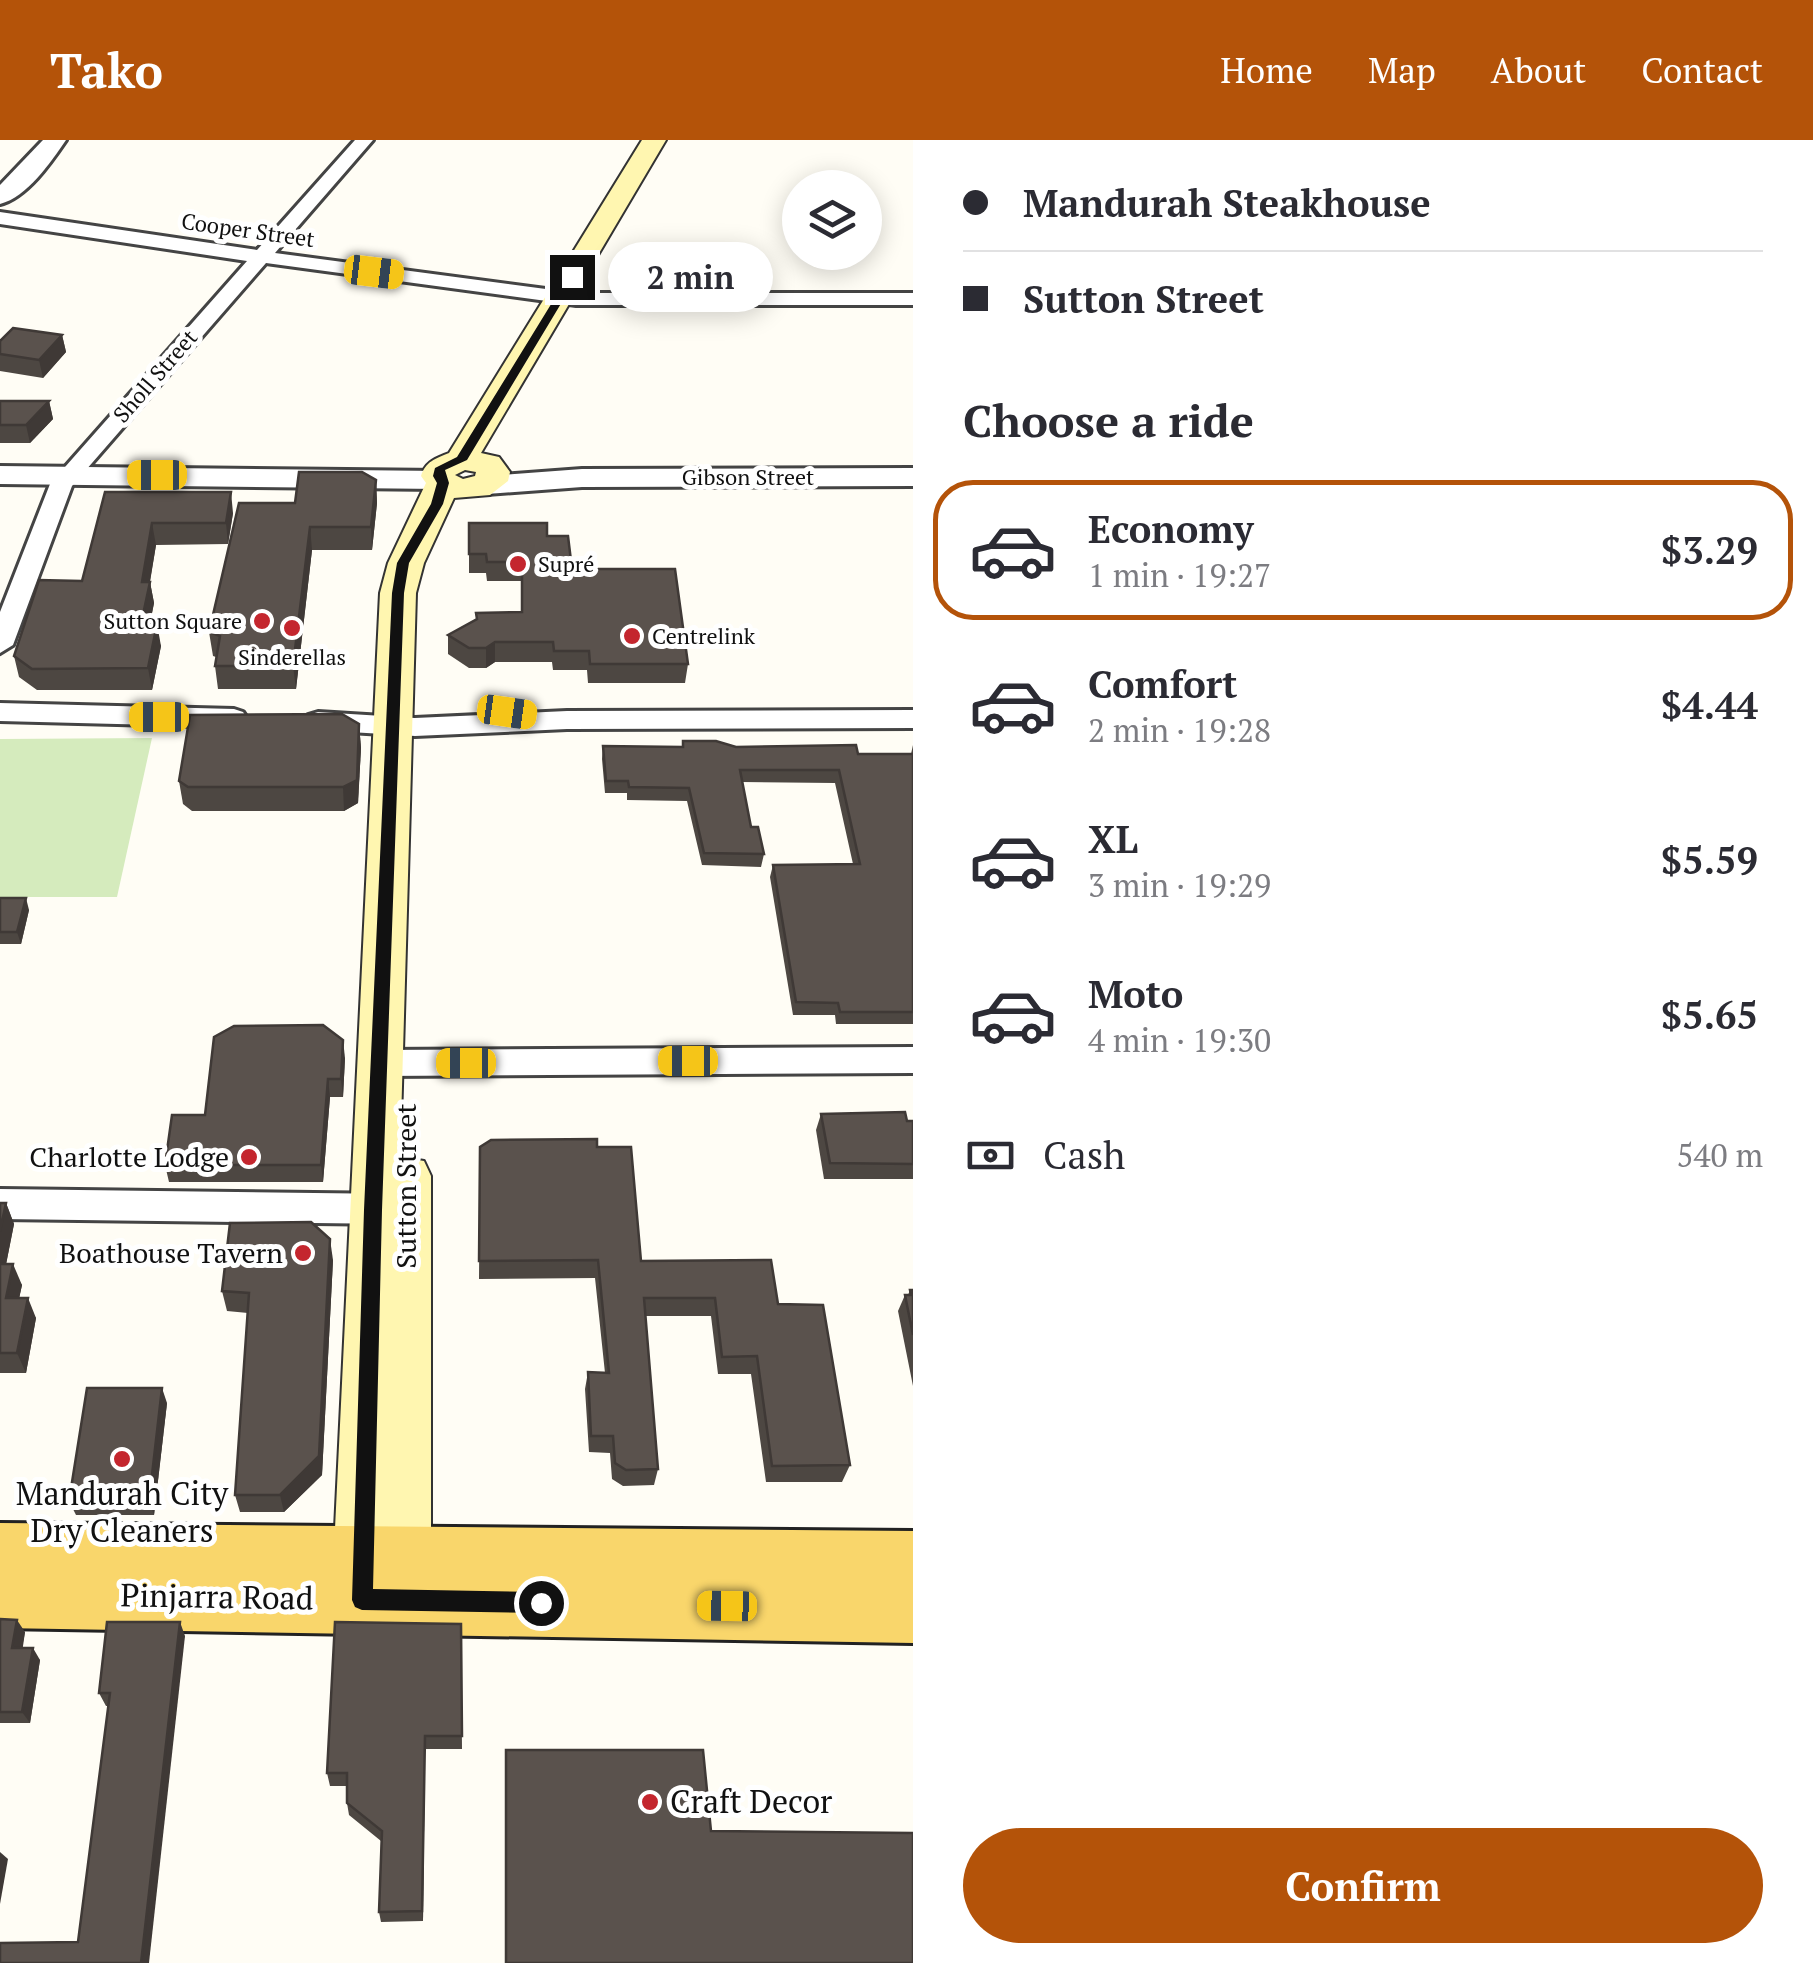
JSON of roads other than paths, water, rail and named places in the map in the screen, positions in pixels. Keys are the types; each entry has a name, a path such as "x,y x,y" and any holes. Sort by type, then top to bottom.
{"main road":[{"name":"Sutton Street","path":"382,1579 404,719 421,572 451,516 465,475 492,445 654,140"},
{"name":"Sutton Street","path":"568,298 669,140"},
{"name":"Pinjarra Road","path":"0,1555 913,1609"},
{"name":"Pinjarra Road","path":"0,1594 913,1564"}],"street":[{"path":"0,182 39,140"},
{"path":"0,197 37,164 55,140"},
{"name":"Sholl Street","path":"0,645 55,499 70,476 364,140"},
{"name":"Cooper Street","path":"0,218 56,229 568,298 913,299"},
{"name":"Cooper Street","path":"0,226 56,229"},
{"name":"Gibson Street","path":"0,476 913,477"},
{"path":"0,712 260,718"},
{"path":"0,723 90,717"},
{"path":"404,719 913,719"},
{"path":"393,1063 913,1060"},
{"path":"0,1204 389,1210"}],"place":[{"name":"Supré","path":"518,564"},
{"name":"Sutton Square","path":"262,621"},
{"name":"Sinderellas","path":"292,628"},
{"name":"Centrelink","path":"632,636"},
{"name":"Charlotte Lodge","path":"249,1157"},
{"name":"Boathouse Tavern","path":"303,1253"},
{"name":"Mandurah City Dry Cleaners","path":"122,1459"},
{"name":"Craft Decor","path":"650,1802"}]}
